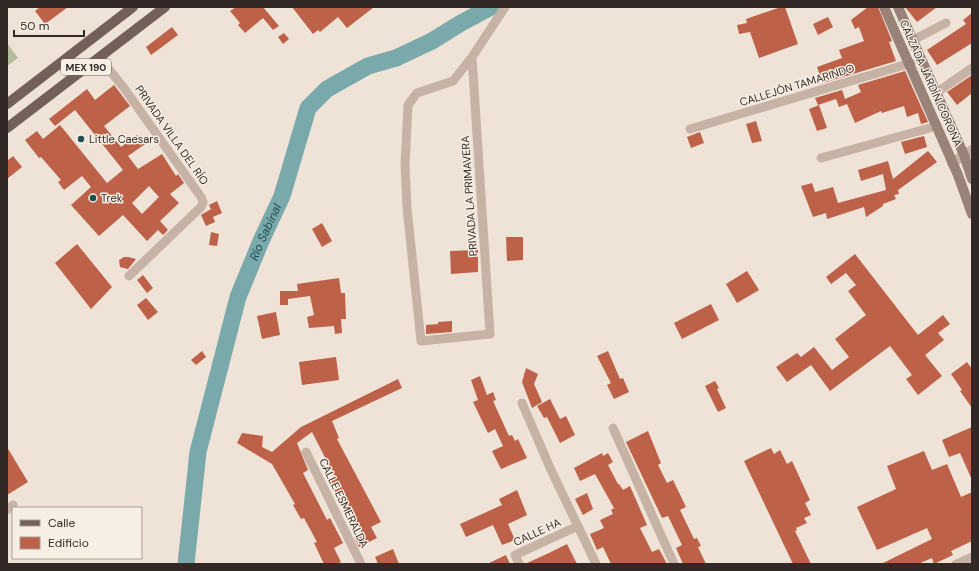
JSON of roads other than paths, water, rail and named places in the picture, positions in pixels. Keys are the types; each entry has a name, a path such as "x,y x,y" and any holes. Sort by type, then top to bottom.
{"main road":[{"name":"MEX 190","path":"7,104 133,7"},
{"name":"MEX 190","path":"7,128 165,7"},
{"name":"CALZADA JARDÍN CORONA","path":"884,7 911,63 958,175 972,214"},
{"name":"CALZADA JARDÍN CORONA","path":"898,7 936,93 968,153 972,179"}],"street":[{"path":"472,57 505,7"},
{"path":"913,40 946,23"},
{"name":"PRIVADA VILLA DEL RÍO","path":"100,57 124,88 201,197 203,202 201,207 129,276"},
{"name":"PRIVADA LA PRIMAVERA","path":"472,57 490,334 421,341 407,208 405,165 408,106 417,93 454,81 472,57"},
{"name":"CALLEJÓN TAMARINDO","path":"690,129 911,63"},
{"path":"936,93 972,68"},
{"path":"821,158 937,126"},
{"path":"952,162 968,153"},
{"path":"958,175 970,166"},
{"path":"522,403 551,470 596,564"},
{"path":"612,428 674,564"},
{"name":"CALLE ESMERALDA","path":"306,452 361,564"},
{"name":"CALLE HA","path":"519,564 515,555 578,526"},
{"path":"956,564 972,557"}],"waterway":[{"name":"Río Sabinal","path":"186,564 198,452 238,297 261,241 282,196 308,108 327,89 368,66 396,58 432,41 491,7"}],"place":[{"name":"Little Caesars","path":"81,139"},
{"name":"Trek","path":"93,198"}]}
